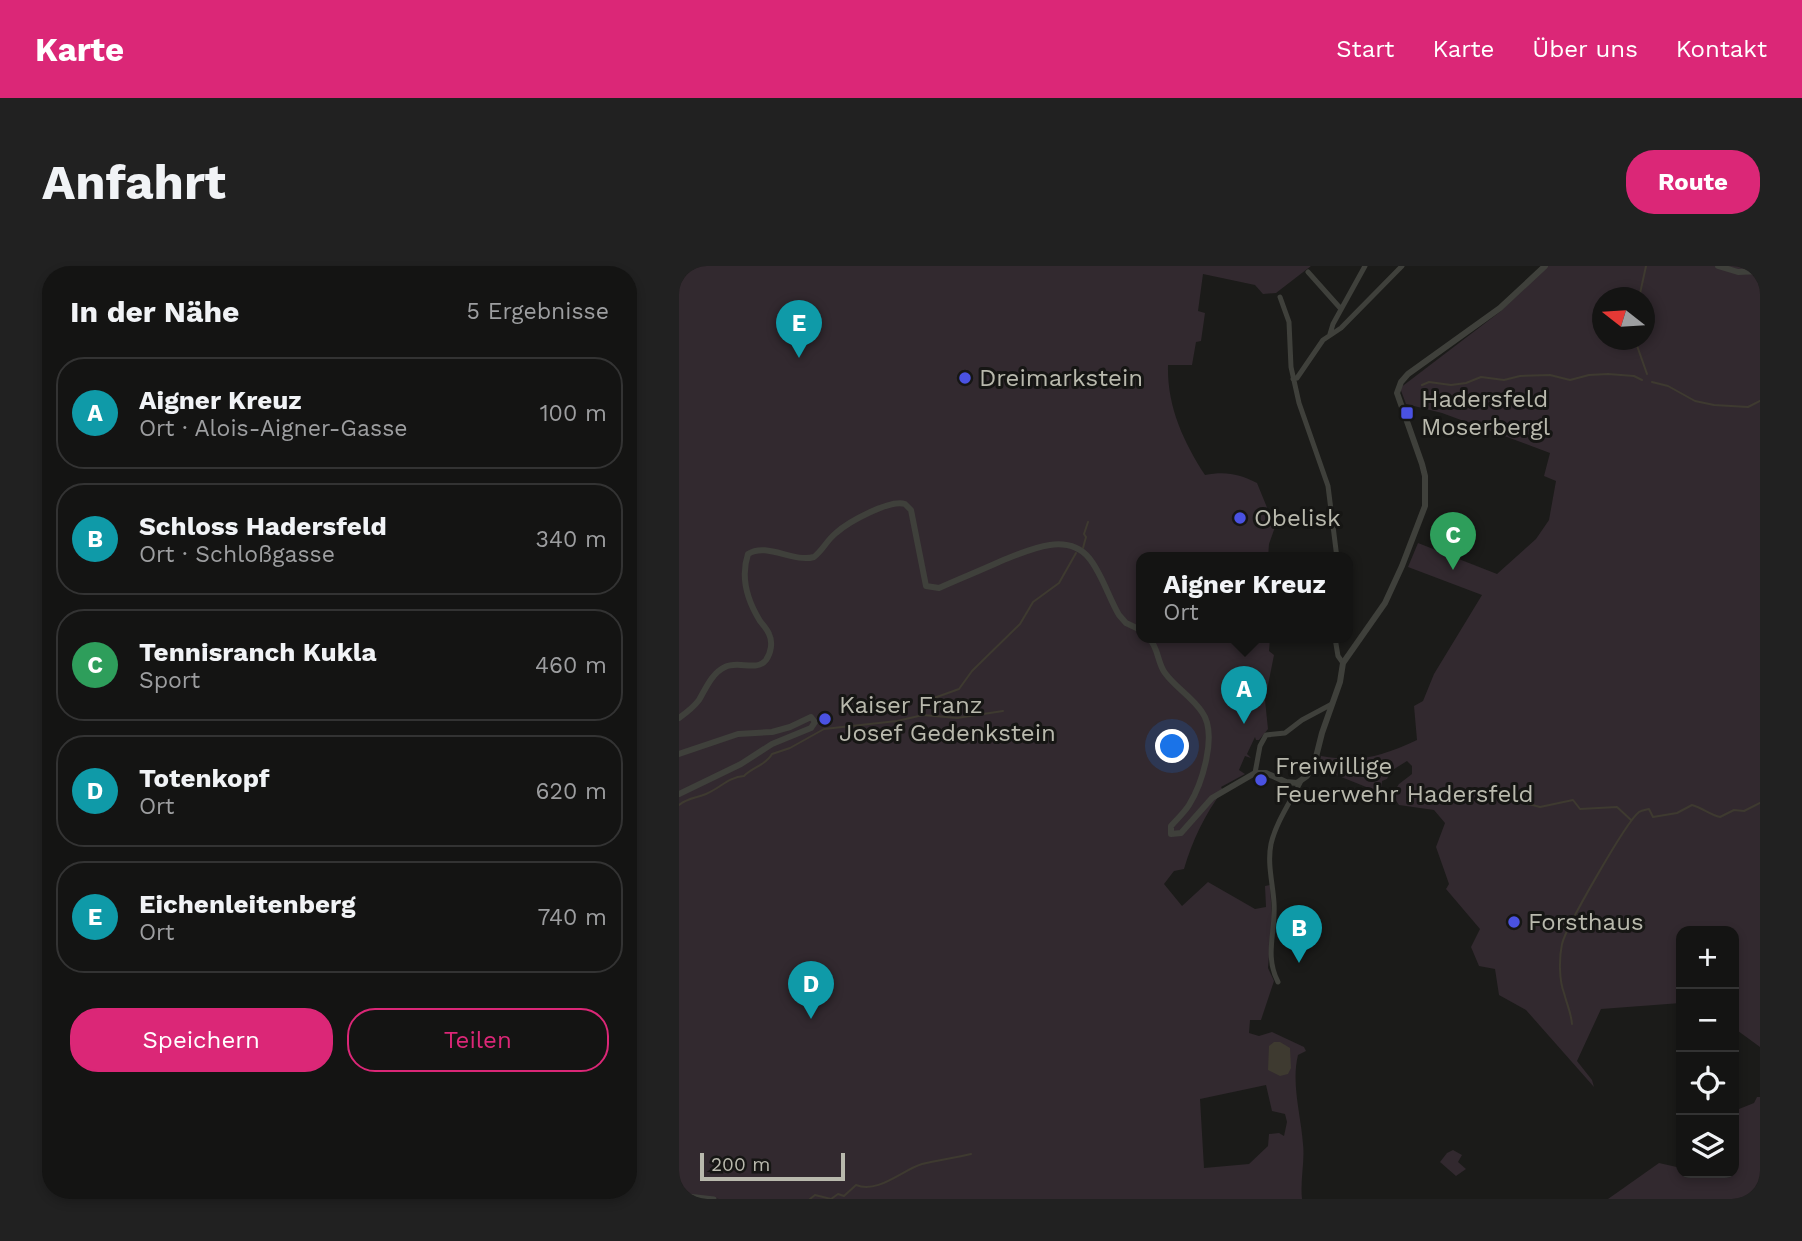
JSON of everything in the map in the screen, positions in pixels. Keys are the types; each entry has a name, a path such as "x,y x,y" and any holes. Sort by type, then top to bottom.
{"street":[{"path":"1293,379 1297,378 1329,334 1365,266"},
{"path":"1329,334 1341,328 1402,266"},
{"path":"1277,982 1271,970 1269,948 1274,919 1270,853 1275,832 1301,781 1314,765 1340,682 1343,663 1385,603 1425,506 1425,476 1397,393 1401,382 1408,373 1500,308 1545,266"},
{"path":"1718,266 1738,272 1760,271"},
{"path":"1308,272 1341,309"},
{"path":"1280,297 1289,322 1289,354 1293,379 1307,431 1327,479 1336,552"},
{"path":"679,718 698,702 710,680 724,667 741,664 756,666 767,658 771,642 769,634 750,602 745,586 744,573 748,554 754,550 762,550 799,559 814,558 842,528 897,502 905,503 911,510 926,586 939,588 1024,550 1070,546 1090,558 1119,615 1126,623 1136,628"},
{"path":"1153,643 1165,674 1204,714 1208,725 1207,754 1197,788 1187,809 1171,825 1171,834 1181,833 1212,798 1255,772 1266,773 1292,783 1301,781"},
{"path":"1336,643 1338,656 1343,663"},
{"path":"1255,772 1259,746 1266,735 1291,730 1302,720 1332,704"},
{"path":"679,754 738,734 772,732 805,718 811,717 815,722 811,728 772,744 741,764 679,794"},
{"path":"679,1195 714,1199"}],"shaded area":[{"path":"679,266 1311,266 1276,293 1263,294 1255,285 1203,274 1198,311 1205,313 1201,341 1196,342 1192,365 1168,365 1173,409 1190,449 1205,475 1232,474 1257,483 1275,527 1268,552 1136,552 1136,643 1270,643 1269,651 1274,655 1265,700 1268,729 1259,740 1255,737 1247,754 1251,758 1245,756 1239,770 1245,774 1221,787 1223,790 1200,828 1184,869 1174,871 1164,884 1182,906 1208,882 1255,909 1266,907 1265,886 1270,885 1272,918 1268,968 1274,981 1261,1020 1250,1020 1249,1033 1259,1036 1272,1032 1304,1047 1306,1051 1298,1055 1296,1066 1303,1150 1302,1199 719,1199 679,1193","holes":["1266,1085 1272,1111 1285,1114 1287,1122 1284,1136 1279,1133 1269,1134 1268,1146 1249,1164 1204,1168 1200,1099"]},
{"path":"1548,266 1760,266 1760,1047 1739,1032 1739,926 1676,926 1676,1003 1601,1009 1577,1061 1592,1080 1594,1087 1526,1010 1499,995 1495,969 1479,966 1471,947 1480,929 1446,889 1449,884 1436,847 1445,823 1434,810 1399,805 1392,795 1399,784 1412,774 1412,766 1407,761 1391,771 1387,779 1382,781 1381,793 1319,768 1321,756 1348,759 1371,757 1417,740 1414,706 1423,701 1434,674 1482,595 1408,567 1418,543 1497,574 1536,539 1549,520 1556,481 1544,476 1550,453 1442,413 1406,404 1400,388 1501,311"},
{"path":"1280,1042 1290,1048 1291,1068 1288,1074 1280,1076 1268,1070 1269,1046"},
{"path":"1757,1097 1760,1097 1760,1199 1608,1199 1659,1163 1676,1167 1676,1178 1739,1178 1739,1109 1754,1103"},
{"path":"1453,1150 1462,1155 1458,1162 1466,1169 1456,1176 1440,1162"}],"waterway":[{"path":"1641,287 1646,266"},
{"path":"1639,350 1647,374"},
{"path":"1422,385 1429,382 1451,385 1466,383 1481,377 1504,380 1520,376 1550,375 1570,380 1608,374 1634,376 1642,380"},
{"path":"1652,382 1668,386 1695,401 1714,405 1748,407 1760,401"},
{"path":"1083,548 1088,522"},
{"path":"923,714 926,705 934,698 959,689 972,671 1020,624 1033,602 1059,583 1076,553"},
{"path":"679,805 734,778 744,776 772,754 790,748 824,729 897,721 923,715 957,718 1003,711"},
{"path":"1497,792 1540,807 1573,800 1580,809 1617,807 1631,820"},
{"path":"1572,1024 1561,982 1562,944 1597,875 1632,820 1639,812 1649,809 1653,817 1677,813 1692,805 1720,817 1734,810 1744,811 1760,803"},
{"path":"810,1199 815,1195 831,1199 838,1194 844,1196 856,1185 864,1187 881,1184 922,1164 971,1154"}],"place":[{"name":"Eichenleitenberg","path":"799,358"},
{"name":"Dreimarkstein","path":"965,378"},
{"name":"Hadersfeld Moserbergl","path":"1407,413"},
{"name":"Obelisk","path":"1240,518"},
{"name":"Tennisranch Kukla","path":"1453,570"},
{"name":"Kaiser Franz Josef Gedenkstein","path":"825,719"},
{"name":"Aigner Kreuz","path":"1244,724"},
{"name":"Freiwillige Feuerwehr Hadersfeld","path":"1261,780"},
{"name":"Forsthaus","path":"1514,922"},
{"name":"Schloss Hadersfeld","path":"1299,963"},
{"name":"Totenkopf","path":"811,1019"}]}
